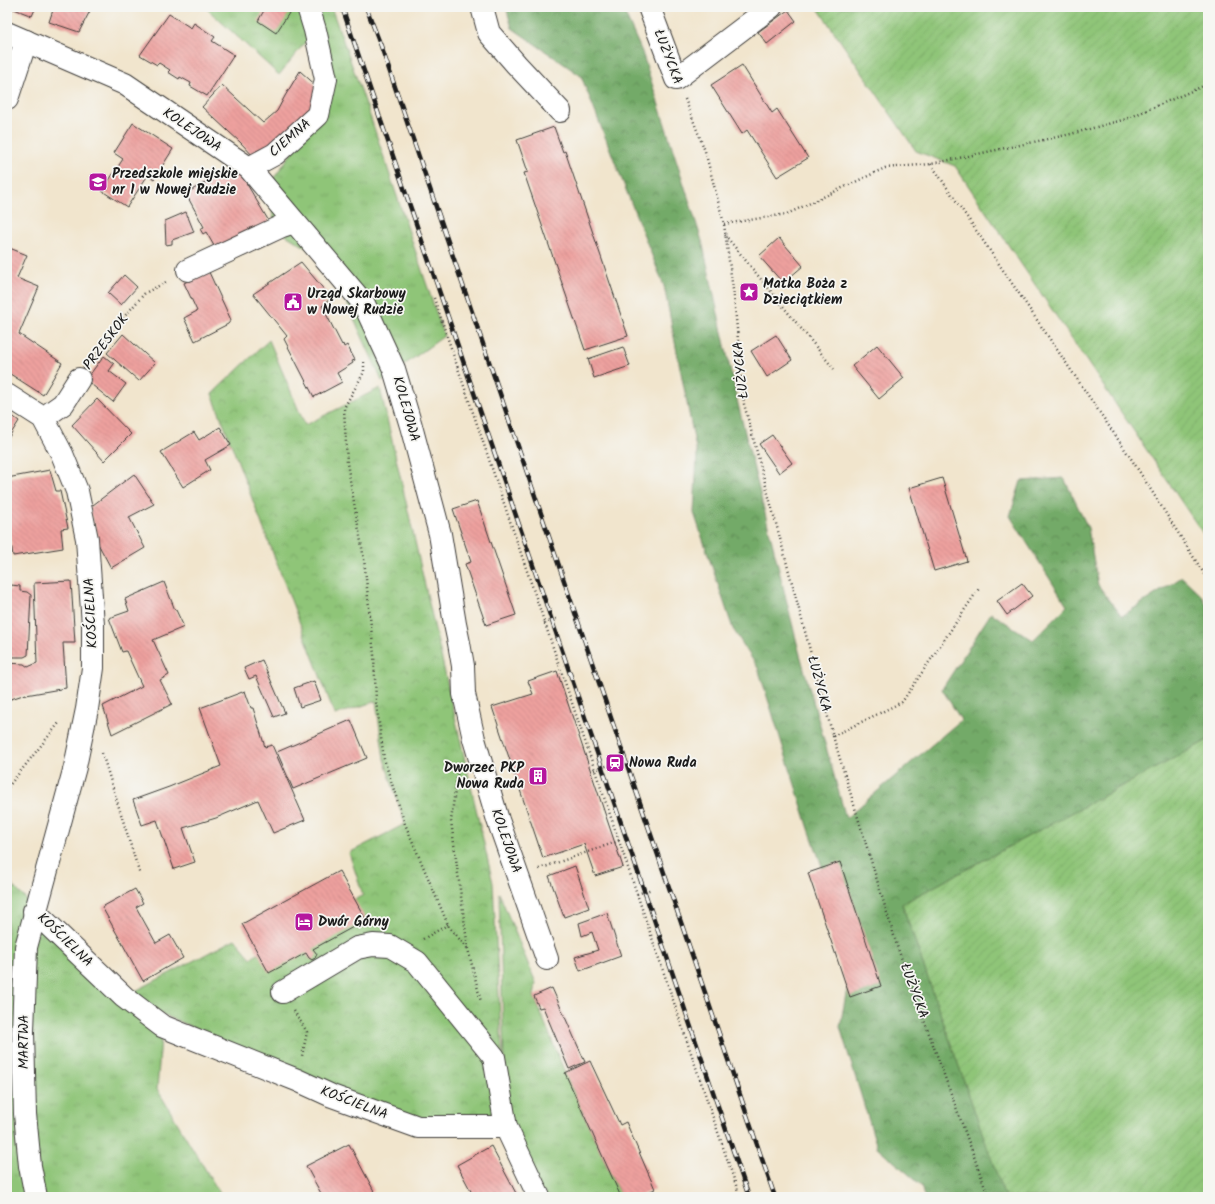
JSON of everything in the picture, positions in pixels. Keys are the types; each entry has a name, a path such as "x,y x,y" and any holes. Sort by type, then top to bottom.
{"street":[{"name":"CIEMNA","path":"249,168 275,154 318,115 326,79 315,30 308,7"},
{"path":"482,7 489,33 560,110"},
{"name":"ŁUŻYCKA","path":"649,7 676,79"},
{"path":"676,79 771,7"},
{"name":"KOLEJOWA","path":"16,37 125,84 249,168 364,304 394,369 411,426 440,534 459,643 464,694 474,739 496,813 547,960"},
{"path":"7,99 16,37"},
{"path":"180,275 282,226 294,222"},
{"name":"PRZESKOK","path":"43,418 63,404 80,379"},
{"name":"KOŚCIELNA","path":"7,395 43,418 62,454 77,491 87,539 93,625 93,668 87,709 75,767 34,911 124,997 162,1026 290,1077 332,1096 418,1127 506,1127"},
{"name":"MARTWA","path":"34,911 26,947 23,1032 25,1114 30,1166 36,1197"},
{"path":"283,992 357,948 373,945 390,946 417,962 494,1057 506,1127 539,1197"}],"path":[{"name":"ŁUŻYCKA","path":"676,79 705,151 724,224 734,297 744,404 833,736 898,949 987,1192 991,1197"},
{"path":"724,224 787,214 885,168 931,164 1071,134 1126,120 1208,84"},
{"path":"931,164 1132,460 1208,580"},
{"path":"725,234 834,369"},
{"name":"PRZESKOK","path":"80,379 123,318 145,294 180,275"},
{"path":"434,298 739,1194"},
{"path":"364,357 364,372 344,408 347,463 364,559 374,655 376,701 384,759 405,824 449,927 468,949 451,821"},
{"path":"833,736 902,702 980,587"},
{"path":"544,623 559,618"},
{"path":"8,787 72,706 87,709"},
{"path":"101,747 140,875"},
{"path":"594,770 609,765"},
{"path":"518,876 619,842"},
{"path":"637,894 652,889"},
{"path":"302,1059 307,1032"}],"green space":[{"path":"205,7 331,7 367,107 444,336 382,381 328,261 276,229 267,188 318,115 315,30 279,75"},
{"path":"506,7 622,7 642,52 702,241 738,404 799,651 846,818 961,720 942,689 991,613 1033,640 1067,606 1010,516 1021,481 1064,478 1088,528 1098,585 1122,616 1182,577 1202,596 1208,607 1208,740 902,904 1005,1197 924,1197 921,1185 877,1147 840,1027 853,955 809,829 758,668 733,629 694,513 697,454 664,286 581,76 512,28"},
{"path":"817,7 1208,7 1208,541 955,166 916,151"},
{"path":"269,340 305,425 380,388 493,883 506,1127 418,1127 124,997 235,939 251,958 363,895 349,853 405,824 384,759 376,701 335,715 212,394"},
{"path":"1208,740 1208,1197 1006,1197 902,904"},
{"path":"7,880 25,898 34,911 162,1026 157,1089 222,1197 7,1197"},
{"path":"499,893 536,983 534,996 565,1073 621,1197 539,1197 506,1127"}],"building":[{"path":"9,7 36,7 32,16"},
{"path":"54,7 90,7 91,9 79,32 49,22"},
{"path":"266,7 293,7 276,33 258,21"},
{"path":"788,10 796,21 767,44 758,32"},
{"path":"169,14 191,28 194,23 215,37 212,41 234,55 207,96 190,86 191,83 180,77 179,79 168,72 170,70 159,63 157,65 140,55"},
{"path":"742,65 772,113 777,109 808,158 777,177 747,130 742,134 711,85"},
{"path":"300,71 319,88 310,113 255,158 202,107 222,85 263,123 277,111"},
{"path":"133,123 173,149 154,179 148,175 127,207 102,191 123,159 114,153"},
{"path":"554,127 563,152 565,151 628,336 585,350 524,173 528,172 517,140"},
{"path":"235,164 270,223 217,251 206,232 203,234 200,229 204,227 186,194"},
{"path":"186,212 194,232 172,240 172,244 166,245 165,221"},
{"path":"779,238 803,266 783,283 759,256"},
{"path":"7,247 27,255 17,278 39,287 19,334 62,363 43,395 7,372"},
{"path":"301,262 331,298 322,306 342,345 343,344 344,347 347,345 355,360 352,361 353,363 337,373 342,382 314,397 284,339 287,336 253,294"},
{"path":"208,270 231,320 228,324 195,341 184,318 197,311 184,283"},
{"path":"124,275 137,287 121,305 108,293"},
{"path":"123,334 155,363 139,381 107,353"},
{"path":"776,335 792,360 767,377 751,351"},
{"path":"877,345 904,378 879,399 852,366"},
{"path":"623,347 630,366 594,378 588,359"},
{"path":"104,356 114,364 109,371 126,384 113,402 86,380"},
{"path":"97,399 131,434 104,461 72,425"},
{"path":"7,412 19,421 7,440"},
{"path":"220,427 231,445 205,460 210,470 183,487 161,452 194,432 199,440"},
{"path":"772,435 792,463 779,473 759,444"},
{"path":"50,470 56,491 60,491 68,528 61,529 63,548 13,556 7,516 7,478"},
{"path":"134,474 154,504 129,517 145,548 111,568 95,538 98,536 89,508"},
{"path":"942,478 967,561 934,571 909,488"},
{"path":"477,501 516,615 486,625 465,564 471,562 453,509"},
{"path":"71,581 75,643 63,643 66,688 26,694 7,699 7,663 24,664 28,667 37,663 34,583"},
{"path":"164,582 175,610 184,627 153,640 169,675 160,680 172,704 112,734 103,706 142,686 126,651 122,652 109,618 129,611 125,599"},
{"path":"1022,583 1032,596 1007,615 997,601"},
{"path":"11,585 20,586 20,591 27,592 31,595 28,655 24,657 7,657 7,590 10,591"},
{"path":"262,660 285,713 274,717 256,676 249,679 244,668"},
{"path":"557,671 623,867 595,876 584,844 543,858 492,707 533,694 528,681"},
{"path":"314,681 321,700 300,707 294,688"},
{"path":"245,691 251,708 253,708 265,747 272,745 305,820 273,833 258,800 216,818 183,828 195,862 174,869 157,820 142,825 133,800 221,766 200,708"},
{"path":"351,720 367,758 293,789 277,752"},
{"path":"840,862 881,986 850,997 808,873"},
{"path":"575,866 589,908 564,917 549,876"},
{"name":"Dwór Górny","path":"339,871 366,920 313,949 317,954 312,960 306,953 269,973 242,924"},
{"path":"135,889 143,903 136,907 156,943 170,935 183,958 143,981 102,907"},
{"path":"607,913 621,956 580,971 575,957 598,950 592,932 582,936 579,923"},
{"path":"552,988 585,1062 569,1069 543,1007 539,1008 534,996"},
{"path":"590,1061 620,1125 626,1122 655,1189 637,1197 621,1197 565,1073"},
{"path":"349,1144 374,1191 364,1197 323,1197 306,1166"},
{"path":"491,1146 518,1197 474,1197 457,1165"}],"railway":[{"path":"342,7 749,1197"},
{"path":"366,7 381,46 775,1197"}],"place":[{"name":"Przedszkole miejskie nr 1 w Nowej Rudzie","path":"98,182"},
{"name":"Matka Boża z Dzieciątkiem","path":"749,292"},
{"name":"Urząd Skarbowy w Nowej Rudzie","path":"293,302"},
{"name":"Nowa Ruda","path":"615,763"},
{"name":"Dworzec PKP Nowa Ruda","path":"538,776"},
{"name":"Dwór Górny","path":"304,922"}]}
